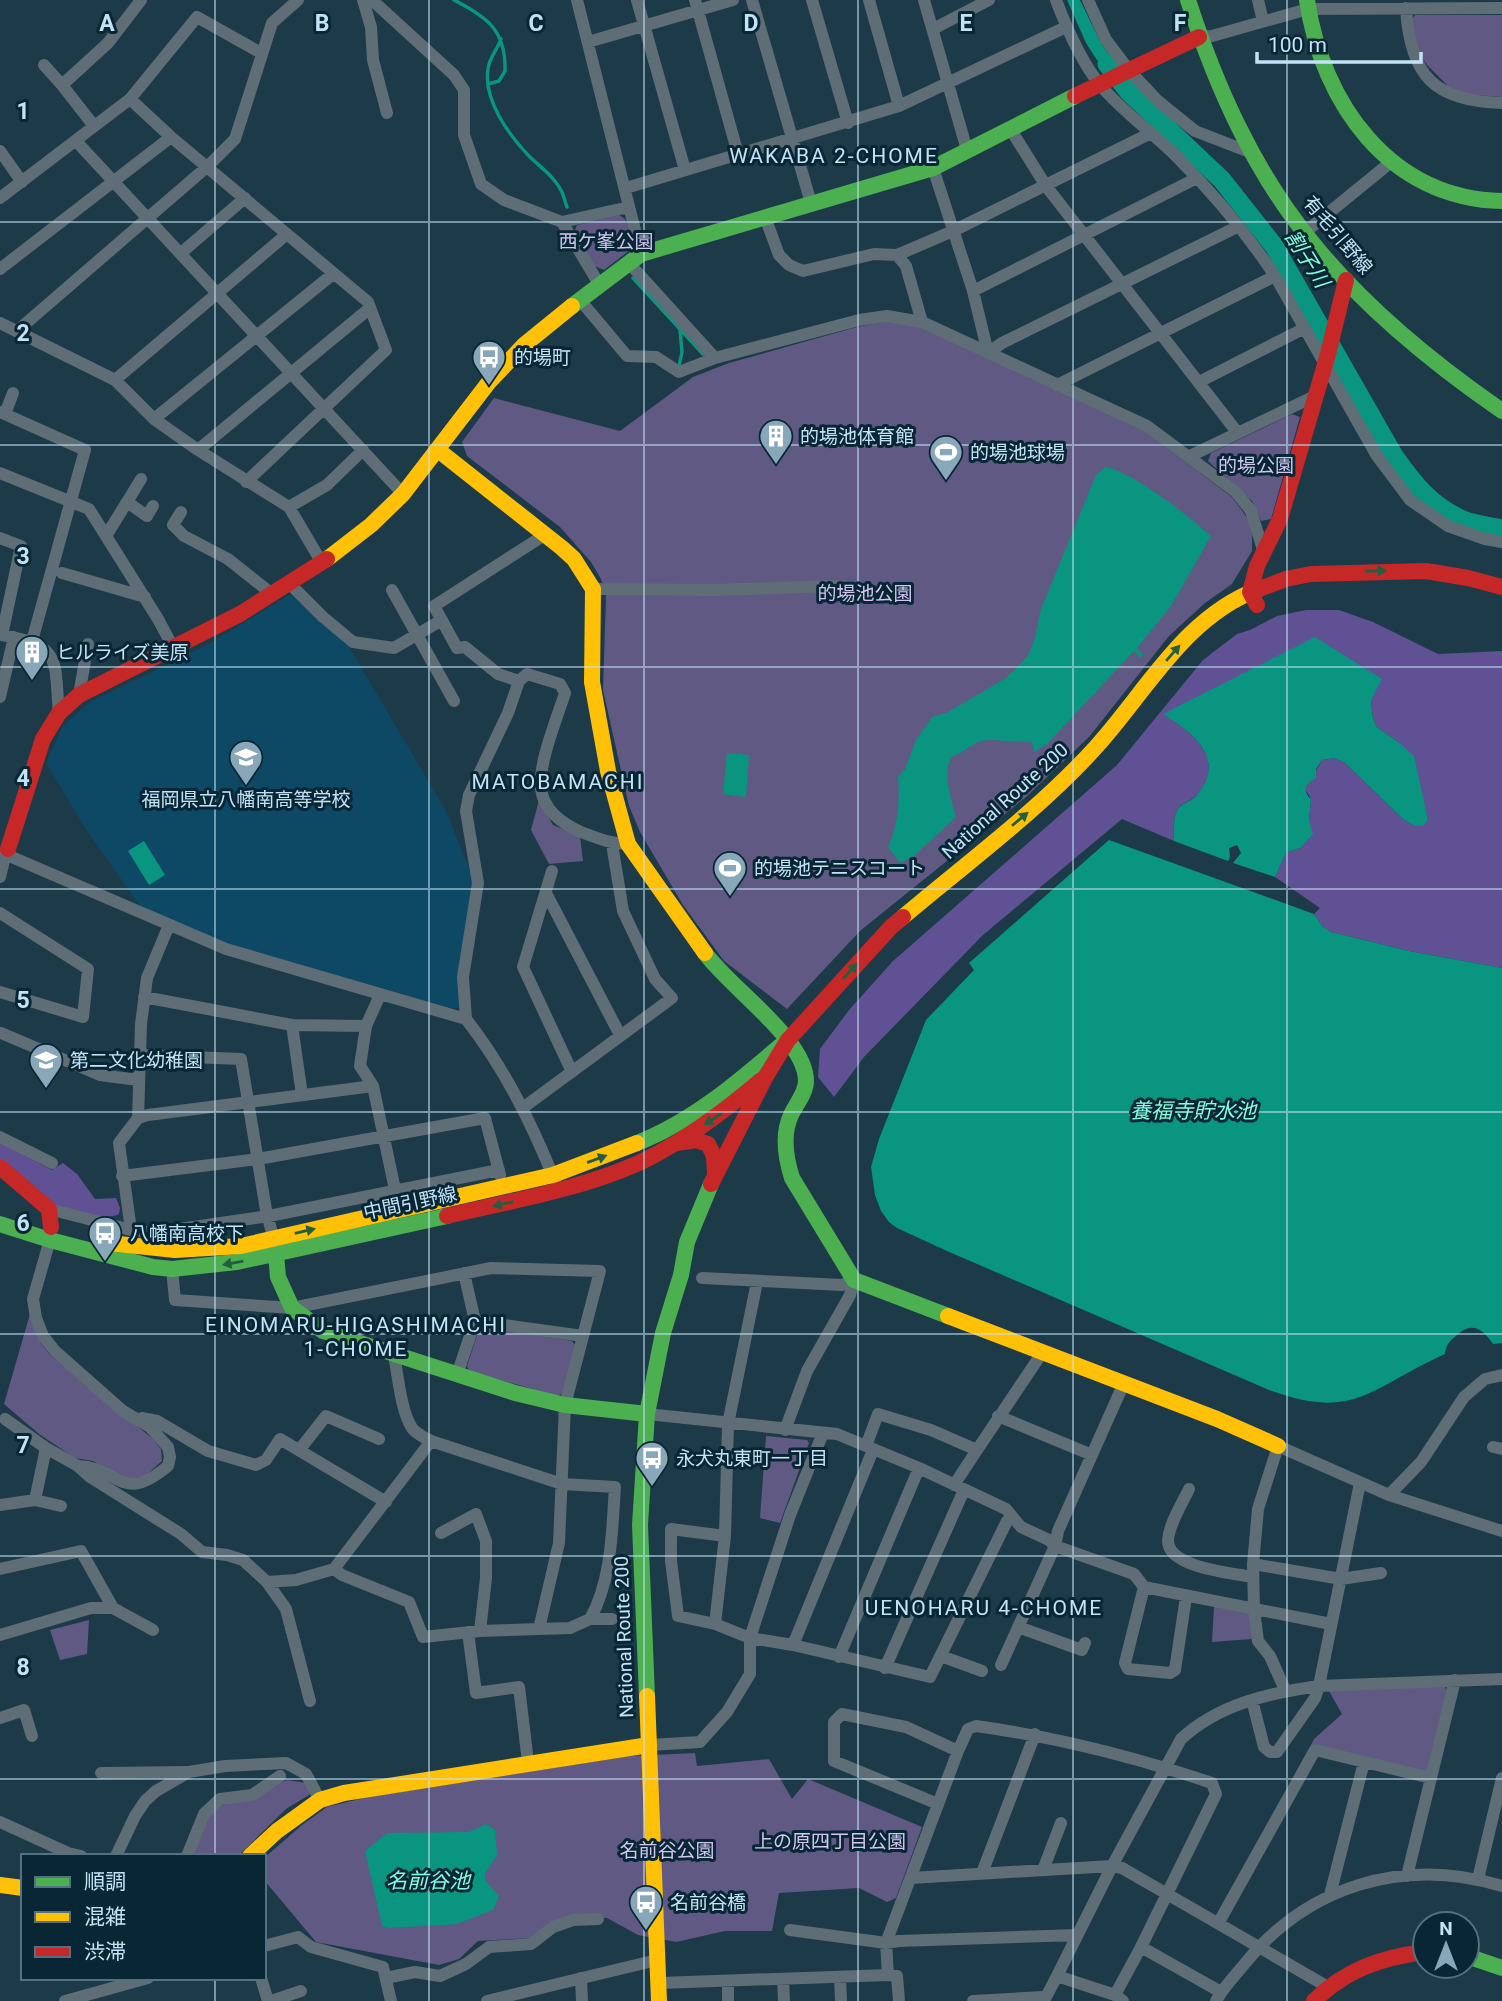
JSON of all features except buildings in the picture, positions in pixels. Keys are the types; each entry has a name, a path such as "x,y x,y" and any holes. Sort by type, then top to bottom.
{"main road":[{"name":"有毛引野線","path":"1188,0 1221,93 1252,153 1304,233 1346,280 1405,337 1466,387 1502,411"},
{"path":"1308,4 1318,49 1329,80 1342,104 1367,137 1391,162 1414,178 1448,194 1484,201 1502,201"},
{"path":"5,846 43,740 59,713 79,695 174,649 272,594 322,563 371,526 403,494 489,382 524,345 635,258 811,202 933,168 1128,69 1199,37"},
{"path":"1254,599 1257,566 1280,519 1327,359 1346,280"},
{"path":"438,450 574,559 593,589 592,682 620,844 656,882 690,935 714,966 777,1026 791,1045 806,1078 805,1088 789,1118 786,1132 787,1163 792,1178 854,1280 1217,1419 1278,1446"},
{"name":"National Route 200","path":"681,1275 699,1244 716,1201 780,1084 791,1045 898,942 1078,788 1119,743 1172,674 1202,642 1254,599 1286,579 1311,574 1426,571 1502,587"},
{"name":"National Route 200","path":"1254,599 1320,587 1406,583 1448,586 1502,600"},
{"name":"中間引野線","path":"0,1224 135,1248 210,1251 275,1246 559,1191 646,1159 673,1144 719,1115 766,1076 791,1045"},
{"name":"中間引野線","path":"0,1208 51,1234 132,1263 172,1269 213,1266 400,1209 553,1175 648,1139 691,1115 791,1045"},
{"name":"National Route 200","path":"659,2001 640,1525 647,1414 663,1333 681,1275 687,1242 715,1174 766,1076"},
{"path":"673,1144 696,1140 711,1147 716,1155 715,1174"},
{"path":"0,1167 49,1209 51,1234"},
{"path":"275,1246 278,1277 292,1308 323,1331 515,1393 565,1405 647,1414"},
{"path":"252,1854 277,1831 320,1800 376,1787 528,1762 649,1751"},
{"path":"0,1885 21,1888"},
{"path":"1314,2001 1328,1987 1379,1959 1411,1954"},
{"path":"1481,1961 1502,1968"}],"street":[{"path":"62,85 108,43 141,0"},
{"path":"17,331 208,166 235,139 272,23 298,0"},
{"path":"363,0 372,27 373,60 387,113"},
{"path":"372,0 454,75 464,90 464,135 481,184 504,200 562,222 629,207"},
{"path":"577,0 626,188 635,258 715,359"},
{"path":"637,0 685,170"},
{"path":"588,42 645,26 696,5 733,0"},
{"path":"752,0 811,202"},
{"path":"812,0 848,123"},
{"path":"869,0 900,106"},
{"path":"924,0 967,150"},
{"path":"933,29 989,0"},
{"path":"1056,0 1066,27 1104,83 1240,226 1275,276 1303,329 1327,359 1377,456 1410,500 1448,526 1502,542"},
{"path":"1088,0 1106,40 1158,101 1195,131 1252,153"},
{"path":"1258,0 1263,21"},
{"path":"1199,37 1212,36 1263,21 1308,4 1502,8"},
{"path":"696,5 738,154"},
{"path":"1406,8 1411,50 1426,76 1439,88 1457,97 1472,102 1502,103"},
{"path":"0,198 130,99 197,18 261,53"},
{"path":"626,188 900,106 1066,27"},
{"path":"44,65 94,126"},
{"path":"130,99 171,137 368,302 386,349 246,482"},
{"path":"1011,130 1046,186 1237,432"},
{"path":"765,217 779,255 789,265 803,271 874,254 897,254 954,231 1151,133"},
{"path":"0,269 171,137"},
{"path":"76,141 403,494"},
{"path":"0,151 22,182"},
{"path":"1304,233 1391,162"},
{"path":"933,168 973,291 988,353"},
{"path":"973,291 1197,178"},
{"path":"181,253 245,198"},
{"path":"562,222 599,284"},
{"path":"988,353 1002,343 1240,226"},
{"path":"115,380 287,234"},
{"path":"897,254 905,266 922,322"},
{"path":"154,419 333,274"},
{"path":"1057,385 1275,276"},
{"path":"580,300 627,356 656,357 679,372 715,359 859,320 887,316 922,322 1147,426 1236,492 1251,511 1264,553"},
{"path":"198,450 370,308"},
{"path":"0,323 115,380 154,419 246,482 289,507 322,563"},
{"path":"1199,382 1303,329"},
{"path":"13,393 2,413 85,450 32,641"},
{"path":"1190,456 1315,396"},
{"path":"289,507 327,485 363,450"},
{"path":"0,473 89,509 145,597 174,649"},
{"path":"106,536 141,479"},
{"path":"127,502 147,516 153,506"},
{"path":"181,512 173,524 184,536 228,559 272,594"},
{"path":"520,681 498,674 465,647 457,648 434,606 546,534"},
{"path":"0,538 22,546 4,610 2,635 32,641 45,649 55,665 59,713"},
{"path":"62,573 145,597"},
{"path":"291,582 323,617 352,642 394,648 442,621"},
{"path":"593,589 714,590 837,586 835,592"},
{"path":"391,590 454,701"},
{"path":"0,697 14,637"},
{"path":"79,695 88,643"},
{"path":"524,1107 672,998 655,979 623,911 620,844 558,821 541,790 546,751 565,693 560,684 527,674 520,681 469,795 466,811 478,883 463,977 466,1019 490,1050 524,1107 559,1191"},
{"path":"0,877 5,846 169,925 226,949 466,1019"},
{"path":"552,871 523,967 572,1072"},
{"path":"546,893 620,1035"},
{"path":"0,913 88,969 83,1017 0,992"},
{"path":"138,1118 138,1080 147,978 169,925"},
{"path":"380,995 366,1026 360,1066 373,1086 400,1209"},
{"path":"144,997 292,1025 366,1026"},
{"path":"292,1025 302,1095"},
{"path":"1,1033 100,1075 138,1080"},
{"path":"140,1055 241,1059 275,1246"},
{"path":"131,1230 119,1143 138,1118 373,1086"},
{"path":"122,1176 258,1159 485,1118 503,1186"},
{"path":"0,1138 52,1163"},
{"path":"49,1209 152,1233 269,1216 499,1170"},
{"path":"51,1234 33,1299 43,1336 55,1351 131,1416 150,1427 168,1447 170,1457 168,1466 140,1484 129,1485 91,1467 78,1466"},
{"path":"172,1269 175,1300 292,1308 491,1268 600,1270 565,1405 559,1543 539,1629"},
{"path":"457,1374 475,1321 464,1273"},
{"path":"702,1278 842,1285 854,1280"},
{"path":"785,1430 807,1371 850,1295 854,1280"},
{"path":"715,1624 725,1536 728,1424 757,1282"},
{"path":"475,1321 583,1336"},
{"path":"885,1668 976,1450 1042,1353"},
{"path":"394,1355 411,1427 430,1441 562,1484 615,1487 611,1552 596,1608 590,1619"},
{"path":"1389,1495 1421,1462 1464,1397 1485,1379 1502,1375"},
{"path":"1001,1665 1124,1383"},
{"path":"647,1414 837,1434 919,1468 1006,1509 1021,1527 1049,1540 1055,1546 1134,1574 1143,1587 1331,1623"},
{"path":"793,1645 869,1448 878,1414 931,1430 976,1450"},
{"path":"131,1416 157,1421 208,1451 256,1465 266,1460 280,1439 386,1502"},
{"path":"300,1449 326,1416 379,1439"},
{"path":"998,1416 1092,1455"},
{"path":"2,1417 180,1534 202,1552 243,1560 267,1582 286,1609 310,1701"},
{"path":"649,1751 700,1742 727,1712 750,1674 750,1638 790,1515 822,1433"},
{"path":"267,1582 296,1580 334,1569 430,1441"},
{"path":"1285,1690 1270,1656 1258,1641 1254,1610 1253,1571 1258,1509 1278,1446 1389,1495 1502,1531"},
{"path":"35,1500 46,1448"},
{"path":"839,1657 919,1468"},
{"path":"1252,1700 1264,1746 1270,1752 1277,1752 1315,1698 1319,1686 1360,1483"},
{"path":"1189,1489 1168,1537 1174,1554 1190,1564 1341,1579 1381,1573"},
{"path":"0,1505 35,1500 61,1506"},
{"path":"441,1532 476,1514 486,1541 486,1578 474,1632 476,1693 519,1687 528,1762"},
{"path":"725,1536 671,1529 671,1560 678,1616 715,1624 750,1638 793,1645 930,1677 1007,1521 1012,1517"},
{"path":"0,1569 81,1551 113,1608"},
{"path":"334,1569 342,1575 409,1602 423,1637 570,1628 590,1619 612,1619"},
{"path":"1128,1669 1125,1663 1143,1587"},
{"path":"1113,1667 1170,1673 1175,1670 1186,1597"},
{"path":"0,1635 91,1608 113,1608 153,1630"},
{"path":"1017,1627 1082,1650"},
{"path":"941,1656 982,1671"},
{"path":"1407,1876 1455,1679"},
{"path":"973,2001 1046,1997 1112,1866 1181,1739 1198,1724 1219,1712 1285,1690 1455,1679 1502,1679"},
{"path":"0,1718 24,1710 33,1736"},
{"path":"938,1804 834,1761 834,1722 842,1714 906,1727 958,1751"},
{"path":"888,1975 886,1943 958,1751 968,1729 976,1726 1035,1734 1166,1768 1212,1783 1216,1794 1165,1894 1119,1998 1057,1976"},
{"path":"982,1873 1035,1734"},
{"path":"1219,1922 1315,1750 1432,1778"},
{"path":"1330,1895 1363,1762"},
{"path":"101,1773 189,1772 225,1766 286,1763 306,1774 320,1800"},
{"path":"117,1854 145,1801 156,1791 189,1772"},
{"path":"188,1854 205,1814 220,1799 251,1795 280,1776"},
{"path":"1478,1879 1497,1826 1502,1778"},
{"path":"0,1822 72,1854"},
{"path":"1044,1870 1062,1822"},
{"path":"911,1878 1112,1866 1122,1868 1328,1987"},
{"path":"1141,1947 1218,1996 1257,1947 1298,1912 1330,1895 1368,1882 1407,1876 1451,1875 1502,1886"},
{"path":"386,1978 415,1972 440,1976 466,1964 489,1947 531,1944 553,1927 573,1920 598,1919"},
{"path":"790,1930 886,1943 1077,1936"},
{"path":"266,1945 298,1937 310,1947 383,1967 391,2001"},
{"path":"487,2001 514,1998 656,1954"},
{"path":"659,1983 888,1975 897,1976 899,2001"},
{"path":"840,1977 841,2001"},
{"path":"581,1978 582,2001"},
{"path":"783,1979 784,2001"},
{"path":"74,2000 141,1980"},
{"path":"262,1980 270,2001 301,1991"},
{"path":"727,1982 728,2001"}],"shaded area":[{"name":"福岡県立八幡南高等学校","path":"291,594 321,623 345,640 446,811 473,878 458,974 459,1008 451,1008 228,944 140,906 85,828 46,763 63,726 90,702 209,644"},
{"path":"1306,610 1339,610 1373,622 1438,654 1502,651 1502,968 1409,951 1331,932 1323,927 1314,914 1320,908 1275,877 1286,853 1300,848 1309,821 1311,799 1305,789 1322,760 1335,758 1345,763 1404,820 1415,826 1428,820 1414,763 1401,744 1377,727 1373,719 1371,700 1164,714 1196,739 1208,760 1209,771 1196,796 1177,810 1174,841 1122,819 983,935 864,1057 834,1097 818,1077 820,1049 849,1010 893,961 1117,765 1203,660 1237,634 1277,616"},
{"path":"0,1143 52,1170 63,1163 77,1174 95,1199 116,1198 119,1214 95,1216 51,1203 0,1162"}],"green space":[{"path":"1415,15 1502,15 1502,97 1463,94 1448,86 1427,65 1417,50 1412,19"},
{"name":"西ケ峯公園","path":"619,215 625,219 635,242 630,250 604,270 594,266 574,233 577,225"},
{"name":"的場池公園","path":"891,321 919,326 1142,429 1232,497 1248,519 1252,534 1252,551 1232,584 1205,603 1169,636 1089,737 1026,797 860,931 787,1009 724,961 683,905 640,832 629,806 603,690 606,595 601,579 591,562 560,527 467,456 462,442 494,398 620,431 693,377 729,363 857,327"},
{"name":"的場公園","path":"1292,414 1300,417 1271,519 1261,521 1252,501 1208,461 1211,453"},
{"path":"539,800 553,825 580,836 583,861 549,864 531,830"},
{"path":"30,1314 40,1342 50,1355 153,1439 161,1449 162,1461 145,1476 131,1479 93,1461 75,1458 39,1434 4,1404"},
{"path":"483,1326 572,1341 575,1345 564,1393 557,1396 469,1371 467,1366 479,1329"},
{"path":"766,1436 807,1440 809,1443 780,1523 760,1518"},
{"path":"1214,1606 1250,1612 1252,1639 1212,1642"},
{"path":"89,1620 87,1654 60,1660 50,1630"},
{"path":"1443,1685 1447,1690 1427,1773 1311,1745 1314,1739 1342,1714 1329,1691"},
{"name":"名前谷公園","path":"695,1753 697,1766 769,1759 792,1799 808,1779 922,1827 896,1898 887,1902 859,1888 779,1893 772,1931 725,1931 676,1942 638,1935 607,1918 573,1916 531,1938 478,1941 459,1959 439,1965 316,1942 266,1882 266,1856 327,1807 368,1797 630,1756"},
{"path":"287,1780 307,1783 312,1793 286,1809 240,1854 193,1854 208,1818 220,1806"}],"water":[{"path":"1067,0 1080,0 1102,45 1118,65 1104,71 1086,43"},
{"path":"1105,467 1145,485 1211,536 1171,606 1137,648 1143,655 1140,658 1134,651 1048,743 1034,752 1032,742 981,741 951,757 948,779 956,817 914,856 900,863 888,847 898,813 898,777 905,769 916,740 932,717 948,712 1006,678 1027,657 1034,641 1041,609 1096,475"},
{"path":"1315,637 1382,679 1371,700 1373,719 1377,727 1414,756 1428,820 1423,826 1415,826 1404,820 1345,763 1335,758 1322,760 1316,769 1316,778 1306,787 1306,793 1311,799 1309,821 1313,834 1300,848 1286,853 1275,877 1233,863 1241,853 1237,845 1229,848 1228,861 1174,841 1177,810 1196,796 1205,783 1209,770 1203,748 1163,714"},
{"path":"727,753 749,755 746,797 723,794"},
{"name":"養福寺貯水池","path":"1109,840 1314,914 1323,927 1331,932 1409,951 1502,968 1502,1343 1493,1344 1481,1331 1468,1328 1450,1341 1445,1354 1362,1396 1322,1403 1298,1399 1269,1390 947,1251 889,1222 875,1195 871,1167 879,1139 926,1020 974,970 969,963"},
{"path":"144,841 165,875 149,885 128,851"},
{"name":"名前谷池","path":"486,1824 495,1830 497,1855 485,1874 485,1880 499,1896 493,1910 457,1924 388,1928 382,1926 365,1851 387,1833 469,1832"}],"waterway":[{"path":"454,0 485,19 498,35 505,71 499,81 488,84"},
{"path":"501,39 488,69 489,93 513,138 555,182 567,207"},
{"name":"割子川","path":"1107,64 1128,91 1222,180 1274,246 1394,456 1416,485 1452,515 1472,523 1502,529"},
{"path":"633,278 703,354"},
{"path":"679,366 682,352 680,330"}],"traffic: fast":[{"path":"1188,0 1211,64 1238,126 1290,214 1331,265 1376,311 1451,374 1502,411"},
{"path":"1307,0 1315,38 1328,75 1346,108 1368,138 1395,164 1426,183 1462,196 1502,201"},
{"path":"572,306 641,254 933,168 1075,96"},
{"path":"705,953 780,1031 803,1065 806,1085 788,1122 787,1130 786,1146 790,1171 854,1280 948,1316"},
{"path":"637,1143 695,1113 780,1046"},
{"path":"647,1696 640,1525 647,1414 663,1333 681,1275 687,1242 711,1184"},
{"path":"0,1224 153,1267 172,1269 237,1262 447,1216"},
{"path":"276,1254 278,1277 292,1308 323,1331 515,1393 565,1405 647,1414"},
{"path":"1481,1961 1502,1968"}],"traffic: slow":[{"path":"327,559 371,525 403,494 489,382 524,345 572,306"},
{"path":"438,450 562,548 574,559 593,589 592,682 608,771 628,844 705,953"},
{"path":"903,917 1027,814 1074,770 1188,636 1209,617 1233,601 1259,589"},
{"path":"109,1243 175,1250 241,1246 553,1175 637,1143"},
{"path":"948,1316 1217,1419 1278,1446"},
{"path":"647,1696 659,2001"},
{"path":"252,1854 277,1831 320,1800 344,1793 649,1745"},
{"path":"0,1885 21,1888"}],"traffic: jam":[{"path":"1075,96 1199,37"},
{"path":"1257,605 1250,592 1257,566 1280,519 1328,354 1346,280"},
{"path":"8,849 43,739 59,713 79,695 240,614 327,559"},
{"path":"1259,589 1286,579 1311,574 1426,571 1502,587"},
{"path":"711,1184 766,1076 788,1040 903,917"},
{"path":"447,1216 549,1193 624,1169 692,1133 761,1080"},
{"path":"677,1143 696,1140 708,1144 714,1156 715,1174"},
{"path":"0,1167 49,1209 51,1227"},
{"path":"1314,2001 1351,1973 1394,1957 1411,1954"}],"place":[{"name":"的場町","path":"489,387"},
{"name":"的場池体育館","path":"776,466"},
{"name":"的場池球場","path":"946,482"},
{"name":"ヒルライズ美原","path":"32,682"},
{"name":"福岡県立八幡南高等学校","path":"246,787"},
{"name":"的場池テニスコート","path":"730,898"},
{"name":"第二文化幼稚園","path":"46,1090"},
{"name":"八幡南高校下","path":"105,1263"},
{"name":"永犬丸東町一丁目","path":"652,1488"},
{"name":"名前谷橋","path":"646,1932"}],"district":[{"name":"WAKABA 2-CHOME","path":"834,156"},
{"name":"MATOBAMACHI","path":"558,782"},
{"name":"EINOMARU-HIGASHIMACHI 1-CHOME","path":"356,1337"},
{"name":"UENOHARU 4-CHOME","path":"984,1608"}],"park label":[{"name":"上の原四丁目公園","path":"830,1841"}]}
